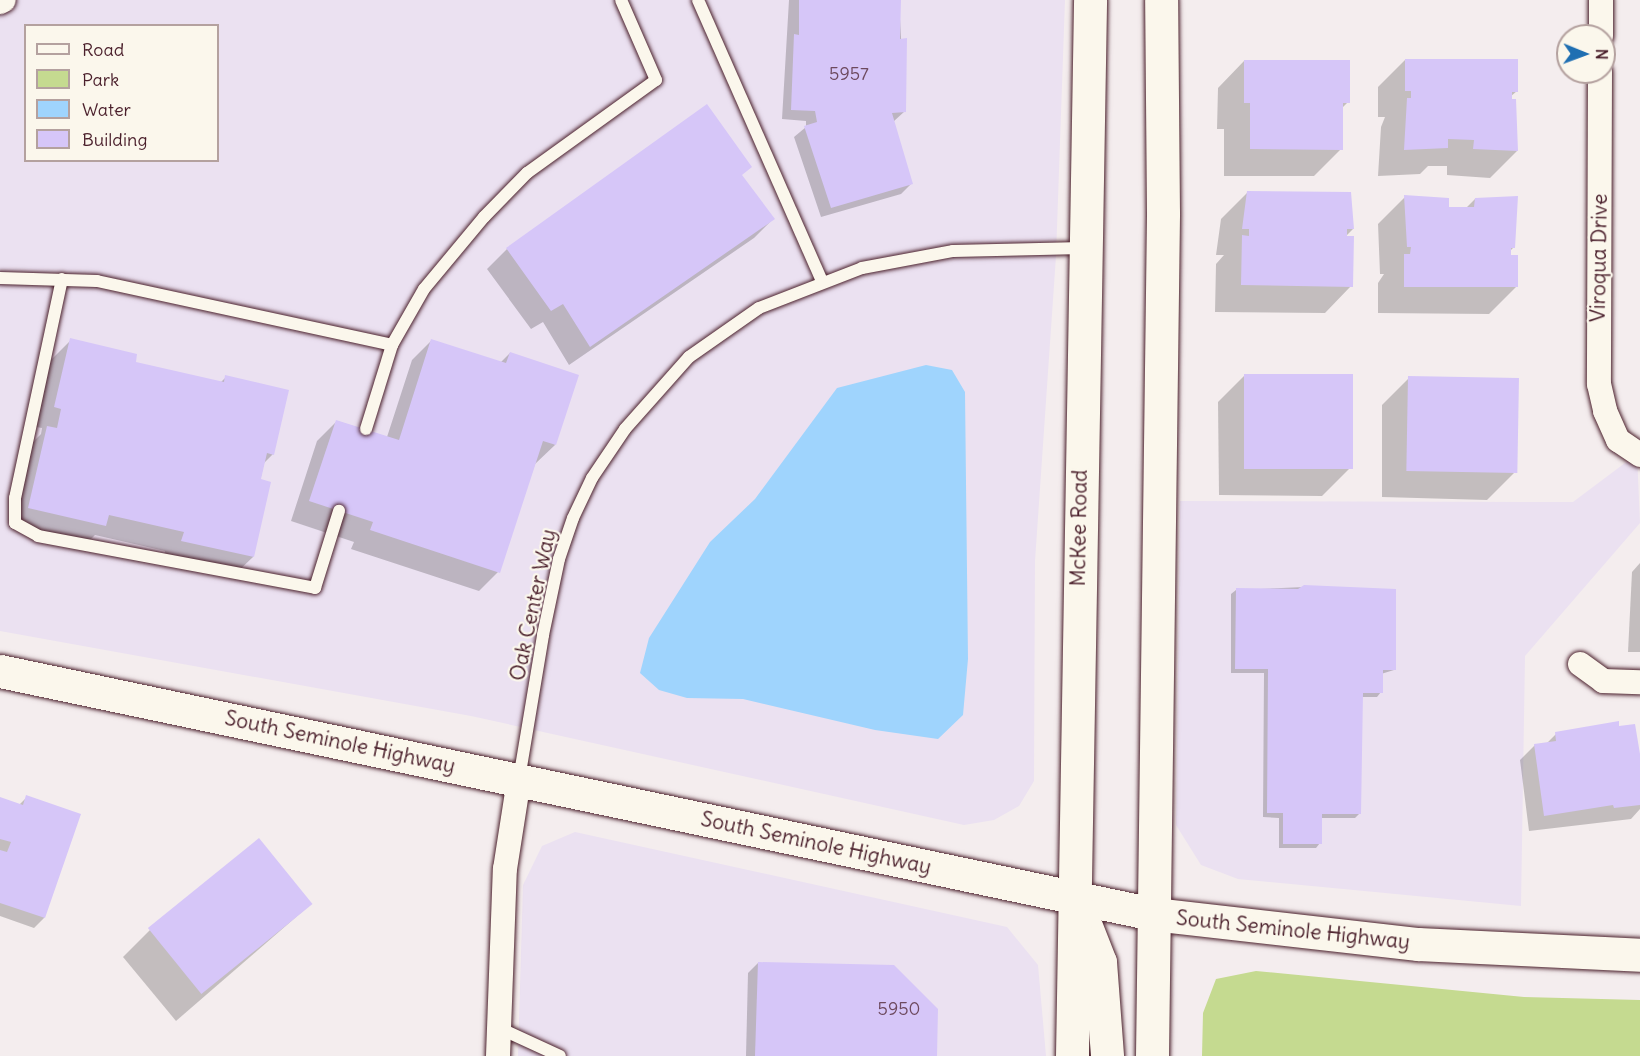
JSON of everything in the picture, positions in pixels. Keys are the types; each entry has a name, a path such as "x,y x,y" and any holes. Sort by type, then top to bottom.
{"main road":[{"name":"McKee Road","path":"1072,1056 1090,0"},
{"path":"1152,1056 1162,249 1161,0"},
{"name":"South Seminole Highway","path":"0,671 1153,914 1418,944 1640,955"},
{"path":"1074,898 1100,962 1107,1056"}],"street":[{"path":"1601,0 1601,24"},
{"name":"Viroqua Drive","path":"1600,84 1599,384 1605,411 1618,440 1640,455"},
{"path":"1580,664 1603,681 1640,682"},
{"path":"498,1056 505,869 519,780"}],"lane":[{"path":"698,0 822,281"},
{"path":"366,429 392,345 424,289 484,217 527,173 656,80 624,1"},
{"name":"Oak Center Way","path":"519,780 559,559 592,478 625,429 689,357 759,308 822,281 934,252 984,248 1084,248"},
{"path":"0,278 97,281 392,345"},
{"path":"62,279 15,498 15,523 38,536 315,588 339,511"},
{"path":"499,1028 560,1056"}],"shaded area":[{"path":"0,0 1065,0 1056,256 1035,561 1034,781 1019,806 994,820 964,825 471,716 0,631"},
{"path":"1637,454 1640,523 1525,656 1521,906 1238,879 1201,865 1176,825 1180,501 1573,502"},
{"path":"575,832 1007,927 1038,965 1046,1056 518,1056 523,885 542,846"}],"green space":[{"path":"1256,971 1524,997 1640,1000 1640,1056 1202,1056 1203,1013 1216,979"}],"water":[{"path":"926,365 952,370 965,392 968,659 963,715 938,739 875,730 743,699 687,698 659,690 640,673 649,638 710,542 755,499 837,388"}],"building":[{"path":"799,0 901,0 900,39 907,38 906,112 892,113 913,184 831,208 804,126 817,122 815,111 791,110 794,34 799,35"},
{"path":"1405,59 1518,59 1518,92 1512,92 1512,99 1516,99 1518,151 1473,149 1474,140 1448,139 1448,148 1404,150 1407,98 1411,98 1411,91 1405,91"},
{"path":"1244,60 1350,60 1350,103 1343,103 1343,150 1250,149 1250,103 1244,103"},
{"path":"707,104 752,167 742,175 775,219 590,347 563,304 551,311 506,248"},
{"path":"1247,191 1351,192 1354,229 1347,229 1347,236 1354,236 1353,287 1241,285 1242,235 1249,236 1249,229 1242,229"},
{"path":"1404,195 1449,198 1449,207 1474,207 1475,198 1518,196 1515,248 1511,248 1511,255 1518,255 1518,287 1404,287 1404,254 1410,254 1411,247 1407,247"},
{"path":"70,338 137,354 136,362 224,382 225,375 289,390 274,455 267,453 261,479 271,482 254,557 181,541 184,532 109,515 106,526 28,508 47,426 57,428 61,409 54,407"},
{"path":"431,339 506,363 510,352 579,375 556,445 543,441 500,573 370,530 373,522 309,501 336,420 399,440"},
{"path":"1244,374 1353,374 1353,469 1244,469"},
{"path":"1408,376 1519,378 1517,473 1406,471"},
{"path":"1304,585 1396,589 1396,670 1383,670 1383,693 1363,693 1361,814 1322,814 1322,844 1283,844 1283,813 1267,813 1268,669 1235,669 1236,588 1298,589"},
{"path":"1619,721 1619,726 1635,724 1640,754 1640,805 1614,808 1613,805 1544,816 1534,744 1556,741 1555,732"},
{"path":"26,795 81,814 45,918 0,903 0,850 7,852 11,842 0,839 0,797 23,805"},
{"path":"259,838 312,904 201,994 148,928"},
{"path":"758,962 894,965 938,1009 937,1056 755,1056"}]}
